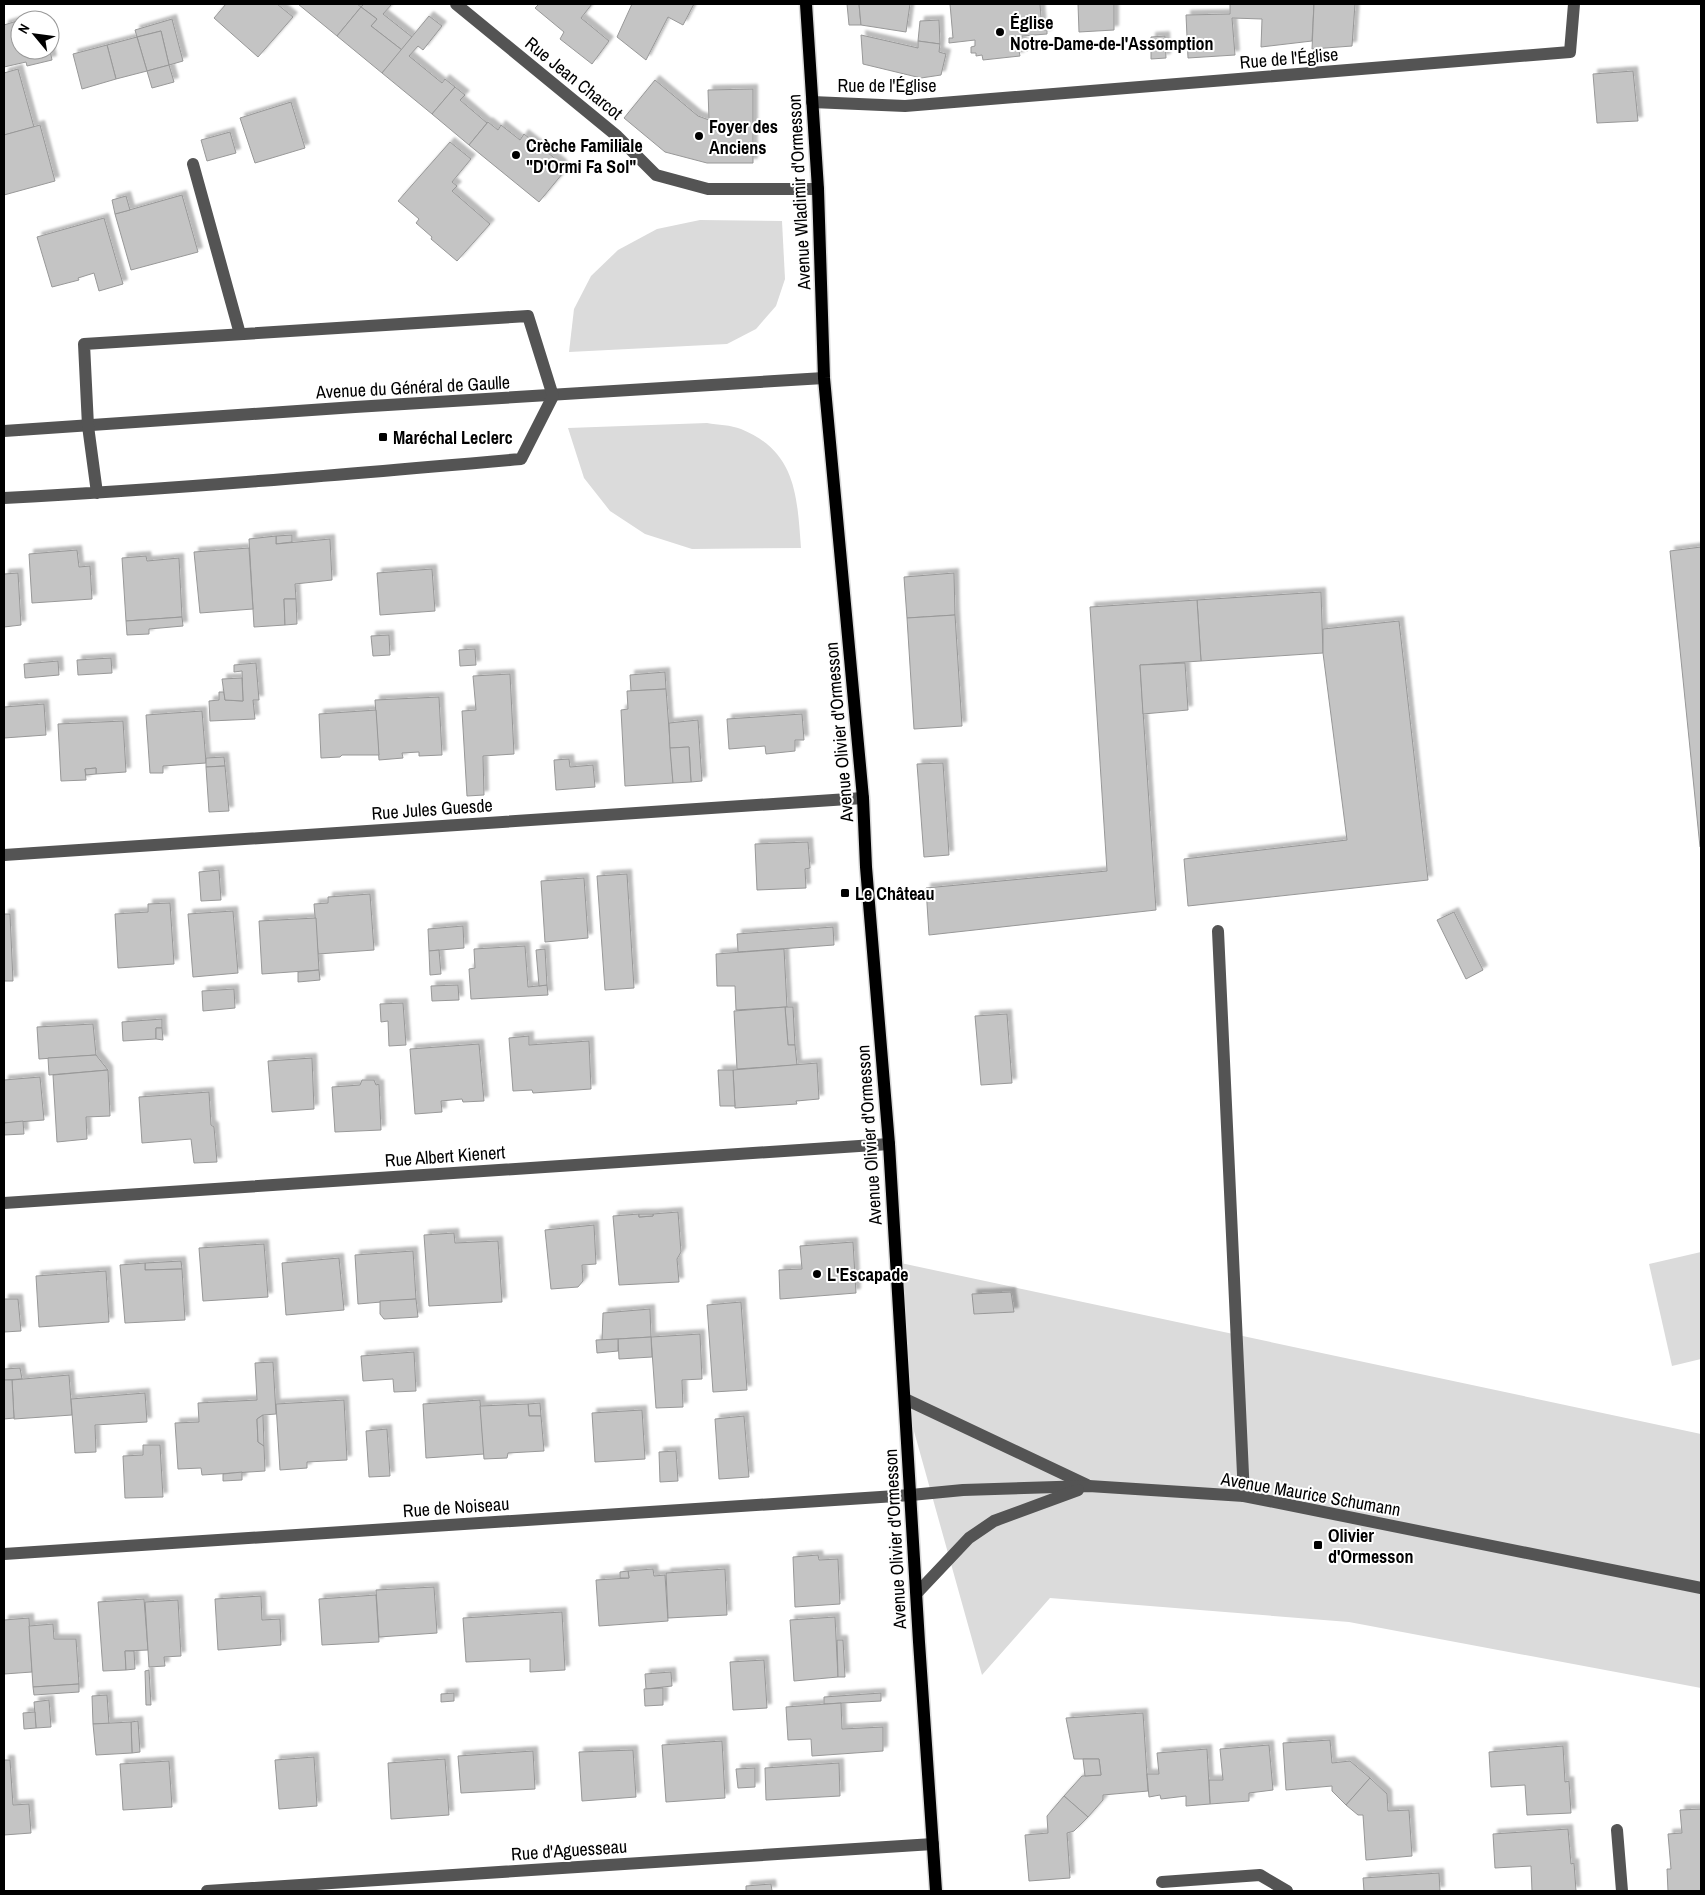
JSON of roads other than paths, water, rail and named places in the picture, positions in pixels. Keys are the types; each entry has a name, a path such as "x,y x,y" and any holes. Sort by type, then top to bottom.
{"main road":[{"name":"Avenue Wladimir d'Ormesson","path":"806,4 818,190 824,378"},
{"name":"Avenue Olivier d'Ormesson","path":"824,378 863,798 866,867 888,1144 936,1891"}],"street":[{"name":"Rue Jean Charcot","path":"456,4 617,136 656,174 708,189 818,190"},
{"name":"Rue de l'Église","path":"812,102 905,106 1570,52 1574,4"},
{"path":"193,164 240,334"},
{"path":"4,498 97,493 333,476 521,460 553,396 528,316 84,344 88,426 97,493"},
{"name":"Avenue du Général de Gaulle","path":"4,431 355,406 553,396 824,378"},
{"name":"Rue Jules Guesde","path":"4,854 863,798"},
{"path":"1218,931 1244,1496"},
{"name":"Rue Albert Kienert","path":"4,1203 888,1144"},
{"name":"Avenue Maurice Schumann","path":"905,1399 1090,1486"},
{"name":"Avenue Maurice Schumann","path":"917,1593 969,1538 994,1521 1090,1486"},
{"name":"Avenue Maurice Schumann","path":"911,1495 963,1490 1090,1486 1244,1496 1701,1588"},
{"name":"Rue de Noiseau","path":"4,1554 911,1495"},
{"path":"1617,1830 1622,1891"},
{"name":"Rue d'Aguesseau","path":"207,1891 933,1844"},
{"path":"1162,1882 1260,1875 1287,1891"}],"place":[{"name":"Église Notre-Dame-de-l'Assomption","path":"1000,32"},
{"name":"Foyer des Anciens","path":"699,136"},
{"name":"Crèche Familiale \"D'Ormi Fa Sol\"","path":"516,155"},
{"name":"Maréchal Leclerc","path":"383,437"},
{"name":"Le Château","path":"845,893"},
{"name":"L'Escapade","path":"817,1274"},
{"name":"Olivier d'Ormesson","path":"1318,1545"}]}
